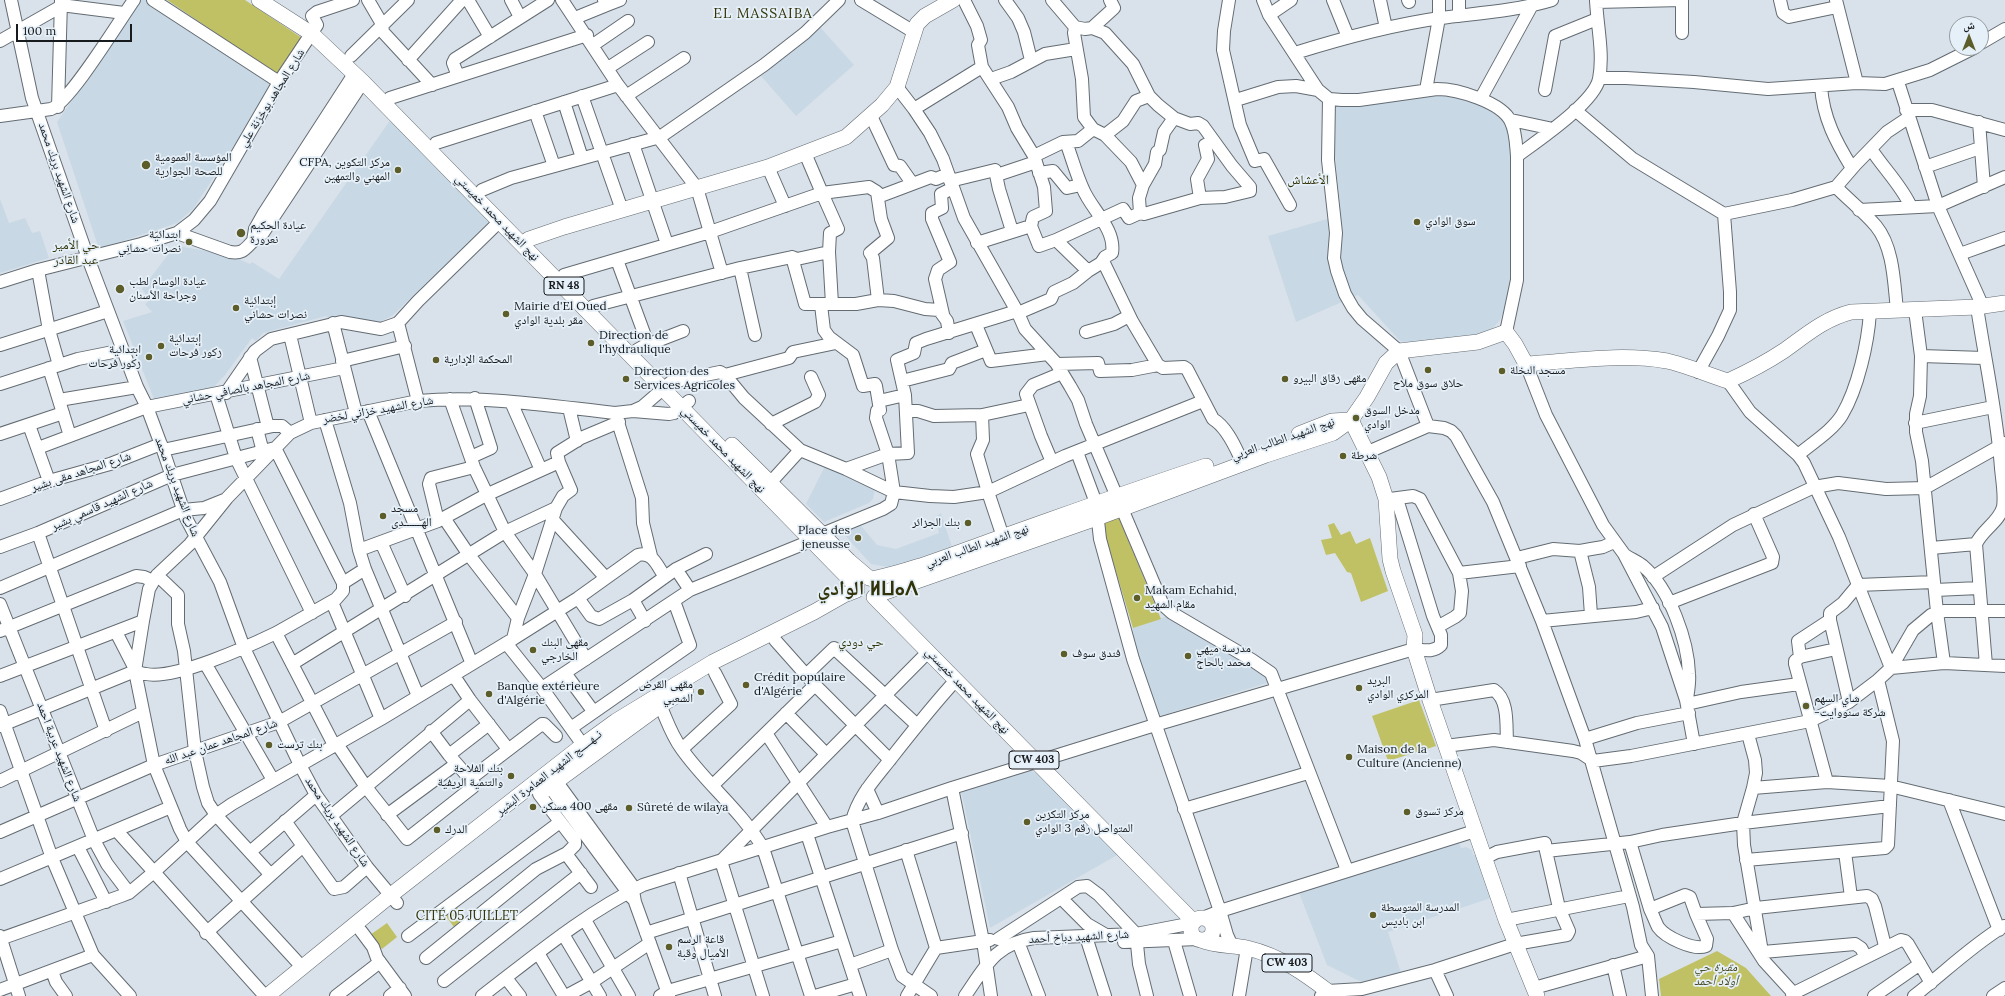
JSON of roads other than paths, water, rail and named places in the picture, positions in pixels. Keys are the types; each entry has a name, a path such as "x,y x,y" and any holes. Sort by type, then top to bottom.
{"main road":[{"name":"نهج الشهيد محمد خميستي","path":"259,0 315,30 359,78 500,221 564,275 593,306 643,347 667,385"},
{"name":"نهج الشهيد محمد خميستي","path":"276,0 351,56 390,98 482,190 526,242 686,404 770,483 818,537 928,652 1196,921"},
{"path":"526,242 654,200 768,167 846,137 871,116 897,88 917,24 925,16 953,0"},
{"path":"1399,351 1478,342 1506,332 1515,344 1526,364 1577,359 1649,359 1668,361 1728,381 1750,371 1830,318 1851,312 1980,307 2005,303"},
{"name":"نهج الشهيد الطالب العربي","path":"1201,472 1239,455 1333,433 1351,420 1367,397 1386,364 1399,351"},
{"name":"نهج الشهيد محمد خميستي","path":"686,404 758,487 818,537"},
{"path":"1351,420 1368,452 1379,478 1392,499 1390,559 1415,635 1414,649 1474,831 1515,944 1536,992"},
{"name":"نهج الشهيد الطالب العربي","path":"867,589 1120,502 1264,450"},
{"name":"نهج الشهيد الطالب العربي","path":"867,589 891,575 1003,537 1096,510"},
{"name":"نــهـــــج الشهيد العمامرة البشير","path":"658,701 715,673 867,589"},
{"name":"نــهـــــج الشهيد العمامرة البشير","path":"266,996 587,750 713,662 814,612 844,595 867,589"},
{"name":"نــهـــــج الشهيد العمامرة البشير","path":"279,996 361,931 394,899"},
{"path":"1207,920 1213,928 1209,938 1200,940 1191,930 1196,921 1207,920"},
{"name":"CW 403","path":"1213,928 1240,947"},
{"name":"CW 403","path":"1200,940 1213,944 1240,947 1274,956 1290,965 1327,994"}],"street":[{"name":"شارع الشهيد بريك محمد","path":"11,0 32,98 38,111 88,258 137,387 147,407 183,510 195,538 220,582 244,648 316,796 367,867 394,899"},
{"path":"0,116 58,107 134,0"},
{"path":"153,0 279,82"},
{"path":"315,30 312,16 317,12 353,0"},
{"path":"368,0 382,24 383,32 432,85"},
{"path":"351,56 408,0"},
{"path":"408,60 462,0"},
{"path":"468,0 490,37"},
{"path":"511,0 520,17"},
{"path":"458,76 453,63 455,59 548,0"},
{"path":"562,0 590,40 618,85 660,137 697,188 722,273"},
{"path":"575,18 606,3 620,0"},
{"path":"482,190 495,183 660,137 764,66 805,33 838,0"},
{"path":"860,0 914,32"},
{"path":"964,0 977,26 980,40 978,45 982,67 1008,107 1017,128 1037,163 1044,187 1046,211 1033,217 1031,226 1038,246 1056,240 1123,209 1129,218 1140,213 1144,214 1200,198 1225,197 1250,191 1203,126 1198,123 1190,124 1174,118 1149,96 1133,64 1105,34 1092,28 1085,29 1075,27"},
{"path":"1005,0 1018,18 1024,32 1032,60"},
{"path":"1052,0 1075,27 1076,49 1084,96 1082,112 1093,129 1106,135 1131,162 1143,185"},
{"path":"1092,28 1114,8 1110,0"},
{"path":"1229,0 1224,31 1223,50 1236,100 1240,125 1255,161 1264,159 1290,205"},
{"path":"1262,0 1318,90 1328,99 1359,100 1426,90 1449,89 1481,98 1511,120 1553,128"},
{"path":"1270,15 1291,0"},
{"path":"1333,0 1348,37"},
{"path":"1380,0 1386,28"},
{"path":"1426,90 1439,18 1438,0"},
{"path":"1459,0 1459,16"},
{"path":"1295,53 1348,37 1386,28 1439,18 1531,7 1552,0"},
{"path":"1517,156 1575,110 1593,92 1599,78 1600,59 1596,1 1682,0 1682,34"},
{"path":"1780,0 1783,13 1789,17 1836,4 1857,83"},
{"path":"0,41 58,8 61,2"},
{"path":"61,2 124,13"},
{"path":"58,107 61,2"},
{"path":"1481,98 1531,7"},
{"path":"1544,90 1555,36 1597,19"},
{"path":"390,98 458,76 590,40 628,21"},
{"path":"1989,38 2005,29"},
{"name":"شارع المجاهد بوخزنة علي","path":"0,282 38,270 142,244 177,233 194,220 210,201 279,82 315,30"},
{"path":"608,68 648,42"},
{"path":"991,79 1011,72 1045,54 1076,49"},
{"path":"1599,78 1694,82 1768,89 1857,83 1886,84 1898,82 1930,70 1958,56"},
{"path":"626,96 684,58"},
{"path":"914,109 982,67"},
{"path":"177,233 215,247 237,253 248,248 253,240 263,233 297,171 359,78"},
{"path":"1898,82 1907,114 1938,206 1960,254 1980,307 1984,358 2002,446 2003,508 1995,521 1982,533 1976,544 1986,665"},
{"path":"436,143 618,85"},
{"path":"1236,100 1278,88 1296,86 1318,90"},
{"path":"1821,86 1824,111 1829,128 1852,168"},
{"path":"897,88 914,109 930,133 964,218 1025,329 1059,368 1078,400 1086,424 1096,444 1163,606 1172,613 1252,660 1271,673 1278,688 1308,773 1347,870"},
{"path":"582,96 622,210"},
{"path":"1106,135 1123,121 1136,101 1149,96"},
{"path":"1328,99 1328,160 1336,233 1334,258 1337,271 1345,294 1353,308 1362,319 1399,351 1428,426"},
{"path":"564,102 582,158"},
{"path":"1575,110 1632,159 1724,214 1792,200 1836,187 1887,132 1907,114 1932,110 2005,130"},
{"path":"535,111 554,166"},
{"path":"871,116 894,165 902,169 912,183"},
{"path":"1140,213 1139,198 1143,185 1155,164 1157,152 1160,150 1164,132 1174,118"},
{"path":"1506,332 1517,280 1517,156 1516,140 1511,120"},
{"path":"1979,122 1984,187"},
{"path":"997,175 1037,163 1066,142 1078,141 1093,129"},
{"path":"1200,198 1197,179 1208,159 1205,145 1213,141"},
{"path":"846,469 888,454 908,453 905,396 897,360 914,353 916,343 1017,312 1051,299 1054,292 1073,283 1103,261 1104,257 1112,252 1113,247 1101,218 1089,202 1081,185 1066,142"},
{"path":"633,144 654,200 667,244"},
{"path":"1925,167 1980,148"},
{"path":"1872,149 1882,166 1906,196 1911,207"},
{"path":"542,688 690,590 818,537 883,509 891,504 894,492 888,454 876,418 877,412 880,410 875,384 863,386 852,355 829,338 824,330 830,233 838,229 805,153"},
{"path":"1037,163 1053,171 1067,188 1081,185"},
{"path":"768,167 785,206"},
{"path":"878,197 931,177 950,181 996,170 1012,231"},
{"path":"1859,210 1938,206 2005,177"},
{"path":"949,333 935,279 938,270 950,262 932,219 932,213 942,208 941,194 950,181"},
{"path":"564,275 710,232 822,193 869,186 874,188 878,197 882,219 888,238 870,253 873,258 878,300"},
{"path":"1836,187 1876,226 1883,237 1891,264 1897,310"},
{"path":"1698,372 1718,336 1730,310 1724,214"},
{"path":"312,614 236,458 228,436 221,393 250,357 263,343 271,339 333,323 341,322 381,329 398,323 418,301 500,221"},
{"path":"977,243 1031,226"},
{"path":"1960,254 2005,238"},
{"path":"1056,240 1088,271"},
{"path":"593,306 629,295 740,268 792,257 797,259 829,252"},
{"path":"792,257 805,304 856,304 878,300 894,301 925,309 939,310 943,314"},
{"path":"617,260 629,295 643,347 683,331"},
{"path":"1103,261 1129,316 1158,365 1163,368 1184,367 1187,369 1213,419 1218,422 1226,432 1239,455"},
{"path":"740,268 755,335"},
{"path":"38,270 49,330 59,400 70,436"},
{"path":"1915,310 1921,356 1920,396 1915,423 1925,488 1934,586 1944,663"},
{"path":"0,345 108,311"},
{"path":"1798,455 1835,424 1842,415 1850,397 1867,344 1870,312"},
{"path":"1086,332 1114,324 1129,316"},
{"path":"333,323 356,413"},
{"path":"398,323 418,401"},
{"path":"976,325 991,361 1048,354"},
{"path":"290,335 311,423"},
{"path":"725,375 790,358 793,352 836,343"},
{"name":"شارع المجاهد بالصافي حشاني","path":"38,448 147,407 300,378 405,346"},
{"path":"1,381 123,350"},
{"path":"902,381 949,369 952,363 986,350"},
{"path":"1921,356 1984,358"},
{"path":"250,357 258,386 263,428 262,452"},
{"path":"1052,462 1026,394 1033,385 1059,368 1098,364 1100,371 1132,370 1158,365"},
{"path":"1526,364 1546,415 1602,525 1624,554 1653,608 1668,644 1688,705 1694,744"},
{"path":"633,412 642,407 667,385 720,372 725,375 744,398 800,450 846,469 894,492 954,497 988,492 1052,462 1203,401"},
{"path":"771,424 815,402 819,395 811,377"},
{"path":"1728,381 1750,412 1798,455 1828,512 1891,668"},
{"path":"59,400 137,387"},
{"path":"879,401 905,396"},
{"path":"475,398 491,448 473,462 431,478 429,484 441,519 518,618"},
{"name":"شارع الشهيد خزاني لخضر","path":"155,578 176,559 195,538 226,498 290,433 311,423 418,401 450,399 475,398 569,408 617,417 633,412 669,414 686,404"},
{"path":"450,399 486,495 505,532 535,574 558,610 586,659"},
{"path":"511,402 541,470"},
{"path":"906,412 918,411 934,416 982,415 1029,405"},
{"path":"1915,423 1993,407"},
{"path":"569,408 577,441"},
{"path":"368,411 472,664"},
{"path":"0,434 63,413"},
{"path":"982,415 983,440 977,454 1003,537"},
{"path":"510,641 535,574 554,514 563,496 571,490 559,462 557,455 558,451 617,417 642,498 643,523 651,556 665,577"},
{"path":"325,420 350,503 359,550 365,569 399,654 418,696"},
{"path":"29,425 49,481"},
{"path":"263,428 282,426 290,433"},
{"path":"1368,452 1428,426 1444,428 1451,431 1456,436 1493,502 1542,621 1593,761 1614,844 1630,896 1641,944 1648,956 1652,996"},
{"name":"شارع المجاهد مقى بشير","path":"1,494 110,464 162,447 228,436 263,428"},
{"path":"1653,577 1726,529 1814,486 1838,482 1886,489 1925,488 1948,474 2002,446"},
{"path":"2,725 134,669 148,675 185,669 244,648 312,614 332,602 341,594 343,590 343,583 275,448"},
{"name":"شارع الشهيد قاسمي بشير","path":"0,546 38,533 172,475 275,448"},
{"path":"770,483 800,450"},
{"path":"1077,452 1096,510 1100,539 1133,659 1220,910 1227,935 1240,947 1239,996"},
{"path":"359,550 441,519 486,495 559,462"},
{"path":"483,996 538,952 585,920 632,895 679,873 827,827 878,813 952,788 1278,688 1414,649 1431,650 1438,648 1441,642 1438,626 1433,616 1392,499 1412,496 1420,499 1459,573 1462,591 1460,613 1438,626"},
{"path":"0,588 183,510 204,508 226,498"},
{"path":"554,514 606,578"},
{"path":"292,664 405,596 505,532 554,514"},
{"path":"1670,603 1772,563 1773,557 1754,514"},
{"path":"38,533 106,730"},
{"path":"381,542 405,596"},
{"path":"1459,573 1519,562 1553,549 1580,551 1602,547 1614,542"},
{"path":"1931,548 1976,544"},
{"path":"1580,551 1589,587 1591,615"},
{"path":"17,990 0,938 129,893 216,815 273,780 454,676 578,598 638,555 644,553 651,556"},
{"path":"578,598 591,616 599,619 633,600 676,570 706,554"},
{"path":"1624,554 1643,566 1653,577 1670,603 1682,634 1687,654 1689,674 1688,705"},
{"path":"343,583 365,569"},
{"path":"676,570 690,590"},
{"path":"5,629 136,576 155,578 178,595 177,616 184,651 195,750 208,803 216,815 270,874"},
{"path":"134,669 143,621 155,578"},
{"path":"1849,702 1830,620 1831,612 1843,603 1858,586 1934,586 1979,588"},
{"path":"633,600 645,621"},
{"path":"571,728 593,711 690,645 674,601"},
{"path":"332,602 381,719"},
{"name":"شارع الشهيد عربية احمد","path":"0,604 5,629 25,667 94,840 107,864 129,893"},
{"path":"1542,621 1591,615 1636,612 1653,608"},
{"path":"1445,746 1484,740 1507,742 1573,750 1581,753 1593,761 1631,756 1810,721 1849,702 1878,680 1891,668 1913,630 1924,619 1937,612 2005,611"},
{"path":"1800,657 1798,641 1830,620"},
{"path":"0,676 143,621"},
{"name":"شارع المجاهد عمان عبد الله","path":"0,832 154,765 279,722 456,622"},
{"path":"116,632 134,669 154,765 171,808 187,842 302,967"},
{"path":"276,633 312,704 335,744 387,815 407,839 473,788 474,783 452,759 431,731"},
{"path":"775,640 815,685 890,760"},
{"path":"510,641 587,750"},
{"path":"806,675 834,648 917,725"},
{"path":"1827,782 1799,684 1795,661 1800,657 1836,649"},
{"path":"721,861 798,781 928,652"},
{"path":"205,663 273,780"},
{"path":"1891,668 1944,663 2005,666"},
{"path":"565,673 593,711"},
{"path":"682,749 732,704 715,673"},
{"path":"454,676 470,700 508,749"},
{"path":"931,996 902,976 892,950 852,821 859,801 917,725 956,680"},
{"path":"1746,860 1845,852 1886,847 1889,843 1890,786 1893,741 1878,680"},
{"path":"1585,739 1688,705 1741,692 1799,684"},
{"path":"713,785 815,685"},
{"path":"1430,700 1494,690 1501,697 1504,706 1507,742"},
{"path":"331,816 470,700"},
{"path":"658,701 667,724 682,749 752,828 763,848 778,890 811,996"},
{"path":"0,711 2,725 22,772 52,858 93,955 130,996"},
{"path":"0,781 22,772 143,712"},
{"path":"786,713 826,754"},
{"path":"387,815 452,759 489,724"},
{"path":"470,779 543,724 556,736"},
{"path":"766,733 827,827"},
{"path":"1748,734 1755,760 1754,788 1743,823 1746,860 1756,908 1763,957"},
{"path":"1184,808 1308,773"},
{"path":"426,958 536,869 567,853 575,843 560,822 547,782"},
{"path":"547,782 632,895 648,938 665,994 710,978 842,941"},
{"path":"1754,788 1827,782 1890,786 2005,814"},
{"path":"952,788 983,941 991,996"},
{"path":"868,789 878,813"},
{"path":"250,852 316,796"},
{"path":"1914,996 1974,945 2002,928 1949,800"},
{"path":"1546,851 1630,842 1662,835 1743,823 1890,806"},
{"path":"0,879 171,808"},
{"path":"285,821 334,889 344,887 367,867"},
{"path":"408,936 560,822"},
{"path":"116,831 154,872 206,933 266,996"},
{"name":"شارع الشهيد دباخ أحمد","path":"965,996 987,970 1020,948 1033,944 1088,943 1137,938 1196,921 1220,910 1474,831"},
{"path":"538,952 565,996 592,982 612,968 648,938 692,918 962,832"},
{"path":"807,834 860,996"},
{"path":"1630,842 1650,909 1658,927 1665,934 1675,940 1701,948 1706,946 1706,939 1690,897 1685,894 1650,909"},
{"path":"1327,994 1362,990 1435,970 1515,944 1568,936 1569,931 1559,908 1545,843 1497,852 1485,858"},
{"path":"206,933 303,846"},
{"path":"78,847 106,902"},
{"path":"906,850 936,948 907,996"},
{"path":"1845,852 1851,897"},
{"path":"567,853 591,887"},
{"path":"721,861 763,996"},
{"path":"444,981 581,873"},
{"path":"679,873 715,996"},
{"path":"998,939 1062,899 1078,887 1087,886 1099,895 1137,938 1139,964 1147,996"},
{"path":"1506,920 1559,908 1630,896"},
{"path":"1696,914 1733,913 1756,908 1867,896 1872,899 1886,946"},
{"path":"1062,899 1087,924 1106,935"},
{"path":"1733,913 1763,957 1794,995 1896,941 1905,941 1931,983"},
{"path":"585,920 629,996"},
{"path":"361,931 373,947 380,962 402,992 390,996"},
{"path":"563,934 600,996"},
{"name":"شارع الشهيد دباخ أحمد","path":"974,996 998,952 1018,941 1034,938 1106,935 1174,940 1200,940"},
{"path":"936,948 998,939 1034,938"},
{"path":"1174,940 1190,996"},
{"path":"1088,943 1105,996"},
{"path":"1763,957 1855,944 1861,948 1866,957"},
{"path":"1020,948 1039,996"},
{"path":"850,965 892,950"},
{"path":"0,990 17,990 52,971 93,955"},
{"path":"1536,992 1613,965 1648,956"},
{"path":"336,996 380,962"},
{"path":"1874,996 1920,964"},
{"path":"1613,965 1620,996"},
{"path":"1435,970 1447,996"},
{"path":"52,971 56,982 66,996"},
{"path":"506,978 520,996"},
{"path":"815,996 856,984"},
{"path":"1993,996 2005,988"}],"place":[{"name":"المؤسسة العمومية للصحة الجوارية","path":"146,165"},
{"name":"CFPA, مركز التكوين المهني والتمهين","path":"398,170"},
{"name":"سوق الوادي","path":"1417,222"},
{"name":"عيادة الحكيم نعرورة","path":"241,233"},
{"name":"ابتدائية نصرات حشاني","path":"189,242"},
{"name":"عيادة الوسام لطب وجراحة الأسنان","path":"120,289"},
{"name":"إبتدائية نصرات حشاني","path":"236,308"},
{"name":"Mairie d'El Oued مقر بلدية الوادي","path":"506,314"},
{"name":"Direction de l'hydraulique","path":"591,343"},
{"name":"إبتدائية زكور فرحات","path":"161,346"},
{"name":"ابتدائية زكور فرحات","path":"149,357"},
{"name":"المحكمة الإدارية","path":"436,360"},
{"name":"حلاق سوق ملاح","path":"1428,370"},
{"name":"مسجد النخلة","path":"1502,371"},
{"name":"Direction des Services Agricoles","path":"626,379"},
{"name":"مقهى زقاق البيرو","path":"1285,379"},
{"name":"مدخل السوق الوادي","path":"1356,418"},
{"name":"شرطة","path":"1343,456"},
{"name":"مسجد الهـــــــدى","path":"383,516"},
{"name":"بنك الجزائر","path":"968,523"},
{"name":"Place des jeneusse","path":"858,538"},
{"name":"Makam Echahid, مقام الشهيد","path":"1137,598"},
{"name":"مقهى البنك الخارجي","path":"533,650"},
{"name":"فندق سوف","path":"1064,654"},
{"name":"مدرسة ميهي محمد بالحاج","path":"1188,656"},
{"name":"Crédit populaire d'Algérie","path":"746,685"},
{"name":"البريد المركزي الوادي","path":"1359,688"},
{"name":"مقهى القرض الشعبي","path":"701,692"},
{"name":"Banque extérieure d'Algérie","path":"489,694"},
{"name":"شاي السهم -شركة سنووايت","path":"1806,706"},
{"name":"بنك ترست","path":"269,745"},
{"name":"Maison de la Culture (Ancienne)","path":"1349,757"},
{"name":"بنك الفلاحة والتنمية الريفية","path":"511,776"},
{"name":"مقهى 400 مسكن","path":"533,807"},
{"name":"Sûreté de wilaya","path":"629,808"},
{"name":"مركز تسوق","path":"1407,812"},
{"name":"مركز التكزين المتواصل رقم 3 الوادي","path":"1027,822"},
{"name":"الدرك","path":"437,830"},
{"name":"المدرسة المتوسطة ابن باديس","path":"1373,915"},
{"name":"قاعة الرسم الأميال وقبة","path":"669,947"}],"district":[{"name":"EL MASSAIBA","path":"763,14"},
{"name":"الأعشاش","path":"1308,180"},
{"name":"حي الأمير عبد القادر","path":"76,252"},
{"name":"الوادي ⵍⵡⴰⴷ","path":"868,589"},
{"name":"حي دودي","path":"861,642"},
{"name":"CITÉ 05 JUILLET","path":"467,916"}],"park label":[{"name":"مقبرة حي أولاد أحمد","path":"1716,975"}]}
